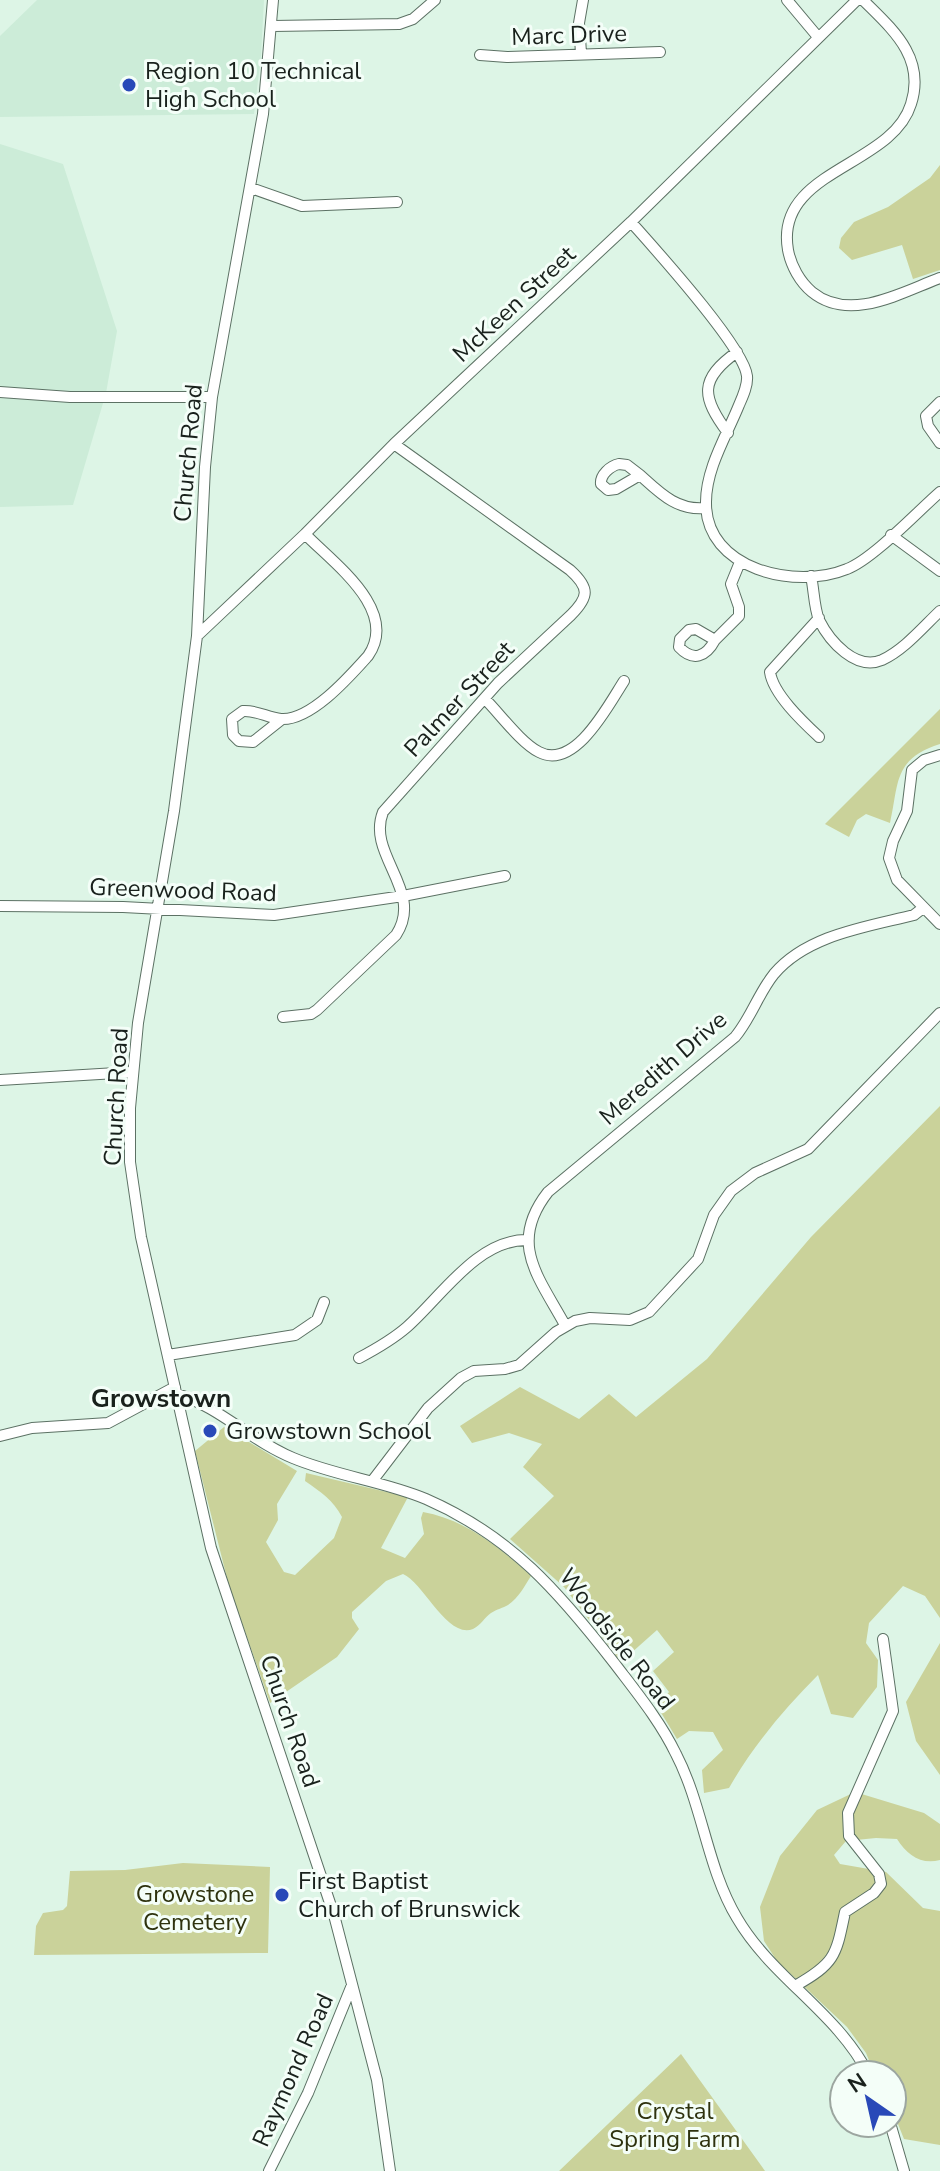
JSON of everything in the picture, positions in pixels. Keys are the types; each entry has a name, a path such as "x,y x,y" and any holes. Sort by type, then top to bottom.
{"street":[{"name":"Church Road","path":"273,0 263,114 212,397 205,467 197,636 174,811 133,1072 129,1144 134,1200 213,1557 317,1859 377,2080 390,2171"},
{"path":"273,26 399,24 413,19 435,0"},
{"path":"581,53 579,23 583,0"},
{"path":"787,0 818,37"},
{"path":"860,0 894,31 910,54 914,72 911,105 902,125 892,135 814,186 803,197 789,225 789,252 807,288 816,295 841,303 872,303 940,278"},
{"name":"McKeen Street","path":"197,636 860,0"},
{"name":"Marc Drive","path":"480,55 507,57 660,52"},
{"path":"251,188 302,206 397,202"},
{"path":"631,222 737,352 745,368 747,381 711,472 706,508 720,543 740,562 773,574 811,576 848,569 861,562 940,492"},
{"path":"728,433 712,411 706,392 712,376 737,352"},
{"path":"0,392 70,397 212,397"},
{"path":"940,402 925,421 940,443"},
{"name":"Palmer Street","path":"394,444 570,570 584,584 586,595 582,604 485,699 383,812 378,834 380,843 403,896"},
{"path":"640,475 678,505 706,508"},
{"path":"282,719 243,711 232,719 231,727 239,741 253,742 282,719 303,713 338,688 368,656 377,632 375,613 365,596 305,534"},
{"path":"891,535 940,571"},
{"path":"715,640 739,616 731,584 740,562"},
{"path":"811,576 819,618 842,650 859,661 882,660 900,648 940,611"},
{"path":"819,618 770,672 773,682 792,709 819,737"},
{"path":"485,699 538,751 553,755 580,744 624,681"},
{"path":"940,755 924,760 912,770 907,811 889,853 897,880 940,924"},
{"name":"Greenwood Road","path":"0,906 274,915 403,896 505,876"},
{"path":"283,1017 311,1014 317,1010 390,941 402,923 403,896"},
{"name":"Meredith Drive","path":"526,1240 534,1215 548,1192 735,1037 753,1013 766,985 784,964 820,942 914,915 923,908"},
{"path":"373,1480 419,1419 449,1386 474,1371 519,1365 565,1325 590,1318 630,1320 649,1312 698,1259 714,1215 731,1191 755,1173 808,1149 940,1013"},
{"path":"0,1080 133,1072"},
{"path":"359,1358 387,1343 487,1251 507,1241 526,1240 537,1274 565,1325"},
{"path":"168,1355 295,1335 317,1320 324,1302"},
{"path":"0,1436 32,1428 108,1423 176,1391"},
{"name":"Woodside Road","path":"176,1391 209,1407 289,1457 323,1469 373,1480 460,1516 516,1554 559,1593 644,1702 666,1736 684,1771 720,1881 735,1916 758,1948 846,2038 859,2059"},
{"path":"795,1986 832,1959 837,1952 845,1912 874,1893 881,1884 879,1874 849,1836 848,1813 893,1711 883,1639"},
{"name":"Raymond Road","path":"269,2171 308,2093 352,1985"},
{"path":"895,2139 904,2171"}],"shaded area":[{"name":"Region 10 Technical High School","path":"37,0 264,0 254,114 0,117 0,36"},
{"path":"0,144 63,164 117,331 106,393 73,505 0,507"}],"green space":[{"path":"940,165 940,270 913,279 902,245 852,260 839,248 841,238 854,222 888,207 930,178"},
{"path":"940,709 940,744 925,750 906,765 897,784 890,823 866,814 857,820 849,837 825,824"},
{"path":"940,1106 940,1618 925,1596 903,1586 869,1623 866,1643 878,1660 877,1687 853,1718 831,1714 818,1675 770,1728 729,1788 704,1793 702,1770 723,1750 713,1732 689,1731 677,1739 657,1706 669,1692 653,1671 674,1652 657,1630 621,1662 564,1587 510,1539 554,1496 523,1467 542,1444 509,1433 472,1443 460,1426 520,1387 579,1419 609,1394 636,1417 707,1359 811,1237"},
{"path":"224,1427 297,1471 277,1504 278,1520 266,1542 284,1572 295,1575 334,1538 342,1517 331,1501 305,1481 306,1473 408,1497 381,1548 405,1558 424,1534 423,1512 453,1521 481,1536 531,1576 508,1605 491,1613 476,1628 463,1630 445,1618 411,1579 403,1574 386,1581 352,1612 359,1629 337,1657 270,1703 229,1586 195,1451"},
{"path":"940,1643 940,1775 916,1741 906,1702"},
{"path":"855,1792 924,1813 940,1824 940,1860 921,1860 905,1850 897,1839 876,1838 846,1841 834,1855 840,1864 886,1872 923,1908 940,1911 940,2145 904,2139 908,2139 908,2059 868,2059 847,2027 777,1961 764,1941 760,1907 780,1856 817,1810"},
{"name":"Growstone Cemetery","path":"183,1863 270,1867 268,1953 34,1955 36,1926 43,1913 63,1910 67,1906 70,1871 125,1870"},
{"name":"Crystal Spring Farm","path":"681,2054 765,2171 559,2171"}],"place":[{"name":"Region 10 Technical High School","path":"129,85"},
{"name":"Growstown School","path":"210,1431"},
{"name":"First Baptist Church of Brunswick","path":"282,1895"}],"district":[{"name":"Growstown","path":"161,1398"}]}
